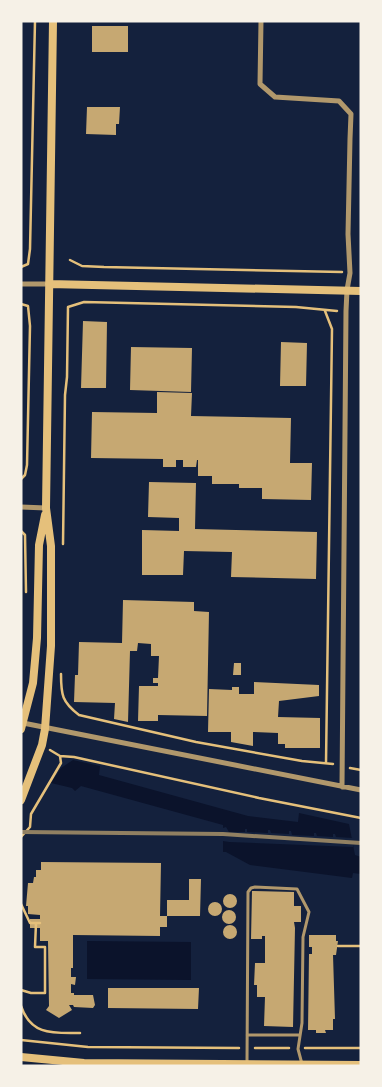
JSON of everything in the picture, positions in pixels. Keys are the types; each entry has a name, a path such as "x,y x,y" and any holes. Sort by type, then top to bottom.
{"main road":[{"path":"21,800 42,745 45,729 51,646 51,546 46,508 53,21"},
{"path":"49,284 361,290"},
{"path":"22,726 33,683 37,638 38,545 46,508"},
{"path":"21,1057 84,1063 361,1066"}],"street":[{"path":"261,21 260,84 275,97 339,101 352,114 348,234 350,272 346,311 342,787"},
{"path":"21,284 49,284"},
{"path":"21,507 46,508"},
{"path":"22,726 361,790"}],"lane":[{"path":"247,1065 249,890 255,887 297,888 308,907 309,917 303,937 302,1024 298,1048 303,1065"},
{"path":"247,1035 300,1035"}],"path":[{"path":"21,267 28,264 30,249 34,21"},
{"path":"70,260 82,266 104,267 350,272"},
{"path":"63,547 68,307 84,302 296,307 325,311 346,311"},
{"path":"21,304 28,306 30,326 27,465 21,480"},
{"path":"325,311 332,329 326,763"},
{"path":"21,531 26,535"},
{"path":"61,669 63,699 79,715 196,742 302,762 326,763 361,770"},
{"path":"21,837 30,826 31,814 61,763 60,756 74,757 259,798 361,818"},
{"path":"21,904 30,923 40,923"},
{"path":"21,990 31,993 45,993 45,947 35,947 36,923"},
{"path":"338,946 361,946"},
{"path":"21,1006 28,1020 41,1030 53,1033 80,1033"},
{"path":"21,1040 88,1046 361,1048"}],"water":[{"path":"73,760 100,766 99,775 248,816 298,822 299,813 349,824 355,855 361,857 361,874 353,873 352,878 250,865 223,852 223,825 81,786 75,791 72,788 51,783 61,768"},
{"path":"87,941 191,942 191,980 87,979"}],"pier":[{"path":"226,827 229,832 245,832 245,829 247,829 247,832 268,833 268,830 270,830 271,833 289,834 289,831 291,831 292,835 314,836 314,833 316,833 317,836 333,837 333,834 335,834 336,837 353,838 353,847 229,842 223,841 223,828"}],"building":[{"path":"92,26 128,26 128,52 92,52"},
{"path":"87,107 120,107 119,124 116,124 116,135 86,134"},
{"path":"83,321 107,322 106,388 81,388"},
{"path":"281,342 307,343 306,386 280,386"},
{"path":"131,347 192,348 191,392 130,390"},
{"path":"157,392 192,393 191,416 291,418 290,463 312,463 311,500 262,499 262,488 239,488 239,484 212,484 212,476 198,476 198,460 196,467 183,467 183,460 176,460 176,467 163,467 163,459 91,458 92,412 157,413"},
{"path":"149,482 196,483 195,529 317,532 316,579 231,577 232,552 184,551 183,575 142,575 142,530 179,531 179,518 148,517"},
{"path":"123,600 194,602 194,611 209,612 207,716 158,715 158,721 138,721 139,686 158,686 158,683 153,683 153,678 158,678 159,656 151,656 151,644 138,643 137,651 130,651 128,722 114,719 115,703 74,702 75,675 78,675 79,642 122,643"},
{"path":"234,663 241,663 241,675 233,675"},
{"path":"254,682 319,685 319,696 279,701 278,717 320,718 320,748 285,748 285,744 278,744 278,733 253,732 253,746 231,742 231,732 208,732 209,689 232,690 232,687 239,687 239,694 254,694"},
{"path":"41,862 161,863 160,916 167,916 167,927 160,927 160,936 73,935 73,968 71,968 71,977 76,977 75,985 71,984 71,993 74,993 74,995 93,995 95,1005 93,1008 69,1005 72,1010 59,1018 46,1010 49,1006 48,941 40,941 40,928 30,928 30,919 40,919 40,915 28,914 28,906 26,906 28,883 33,883 34,877 36,877 36,870 41,870"},
{"path":"189,879 201,879 200,916 167,916 167,900 189,900"},
{"path":"252,891 294,892 294,906 301,906 301,922 294,922 293,1027 264,1026 265,997 257,997 257,985 254,985 255,963 265,963 265,936 262,936 262,939 251,939"},
{"path":"227,894 233,894 237,901 233,908 227,908 223,904 223,898"},
{"path":"212,902 218,902 222,909 218,916 212,916 208,912 208,906"},
{"path":"226,910 232,910 236,917 232,924 226,924 222,920 222,914"},
{"path":"227,925 233,925 237,932 233,939 227,939 223,935 223,929"},
{"path":"309,935 336,935 336,941 338,941 336,955 333,955 335,1019 333,1019 333,1030 325,1030 326,1033 316,1033 316,1030 308,1030 309,954 312,954 312,947 309,947"},
{"path":"108,988 199,988 198,1009 108,1008"}],"railway":[{"path":"21,832 223,834 361,843"}]}
